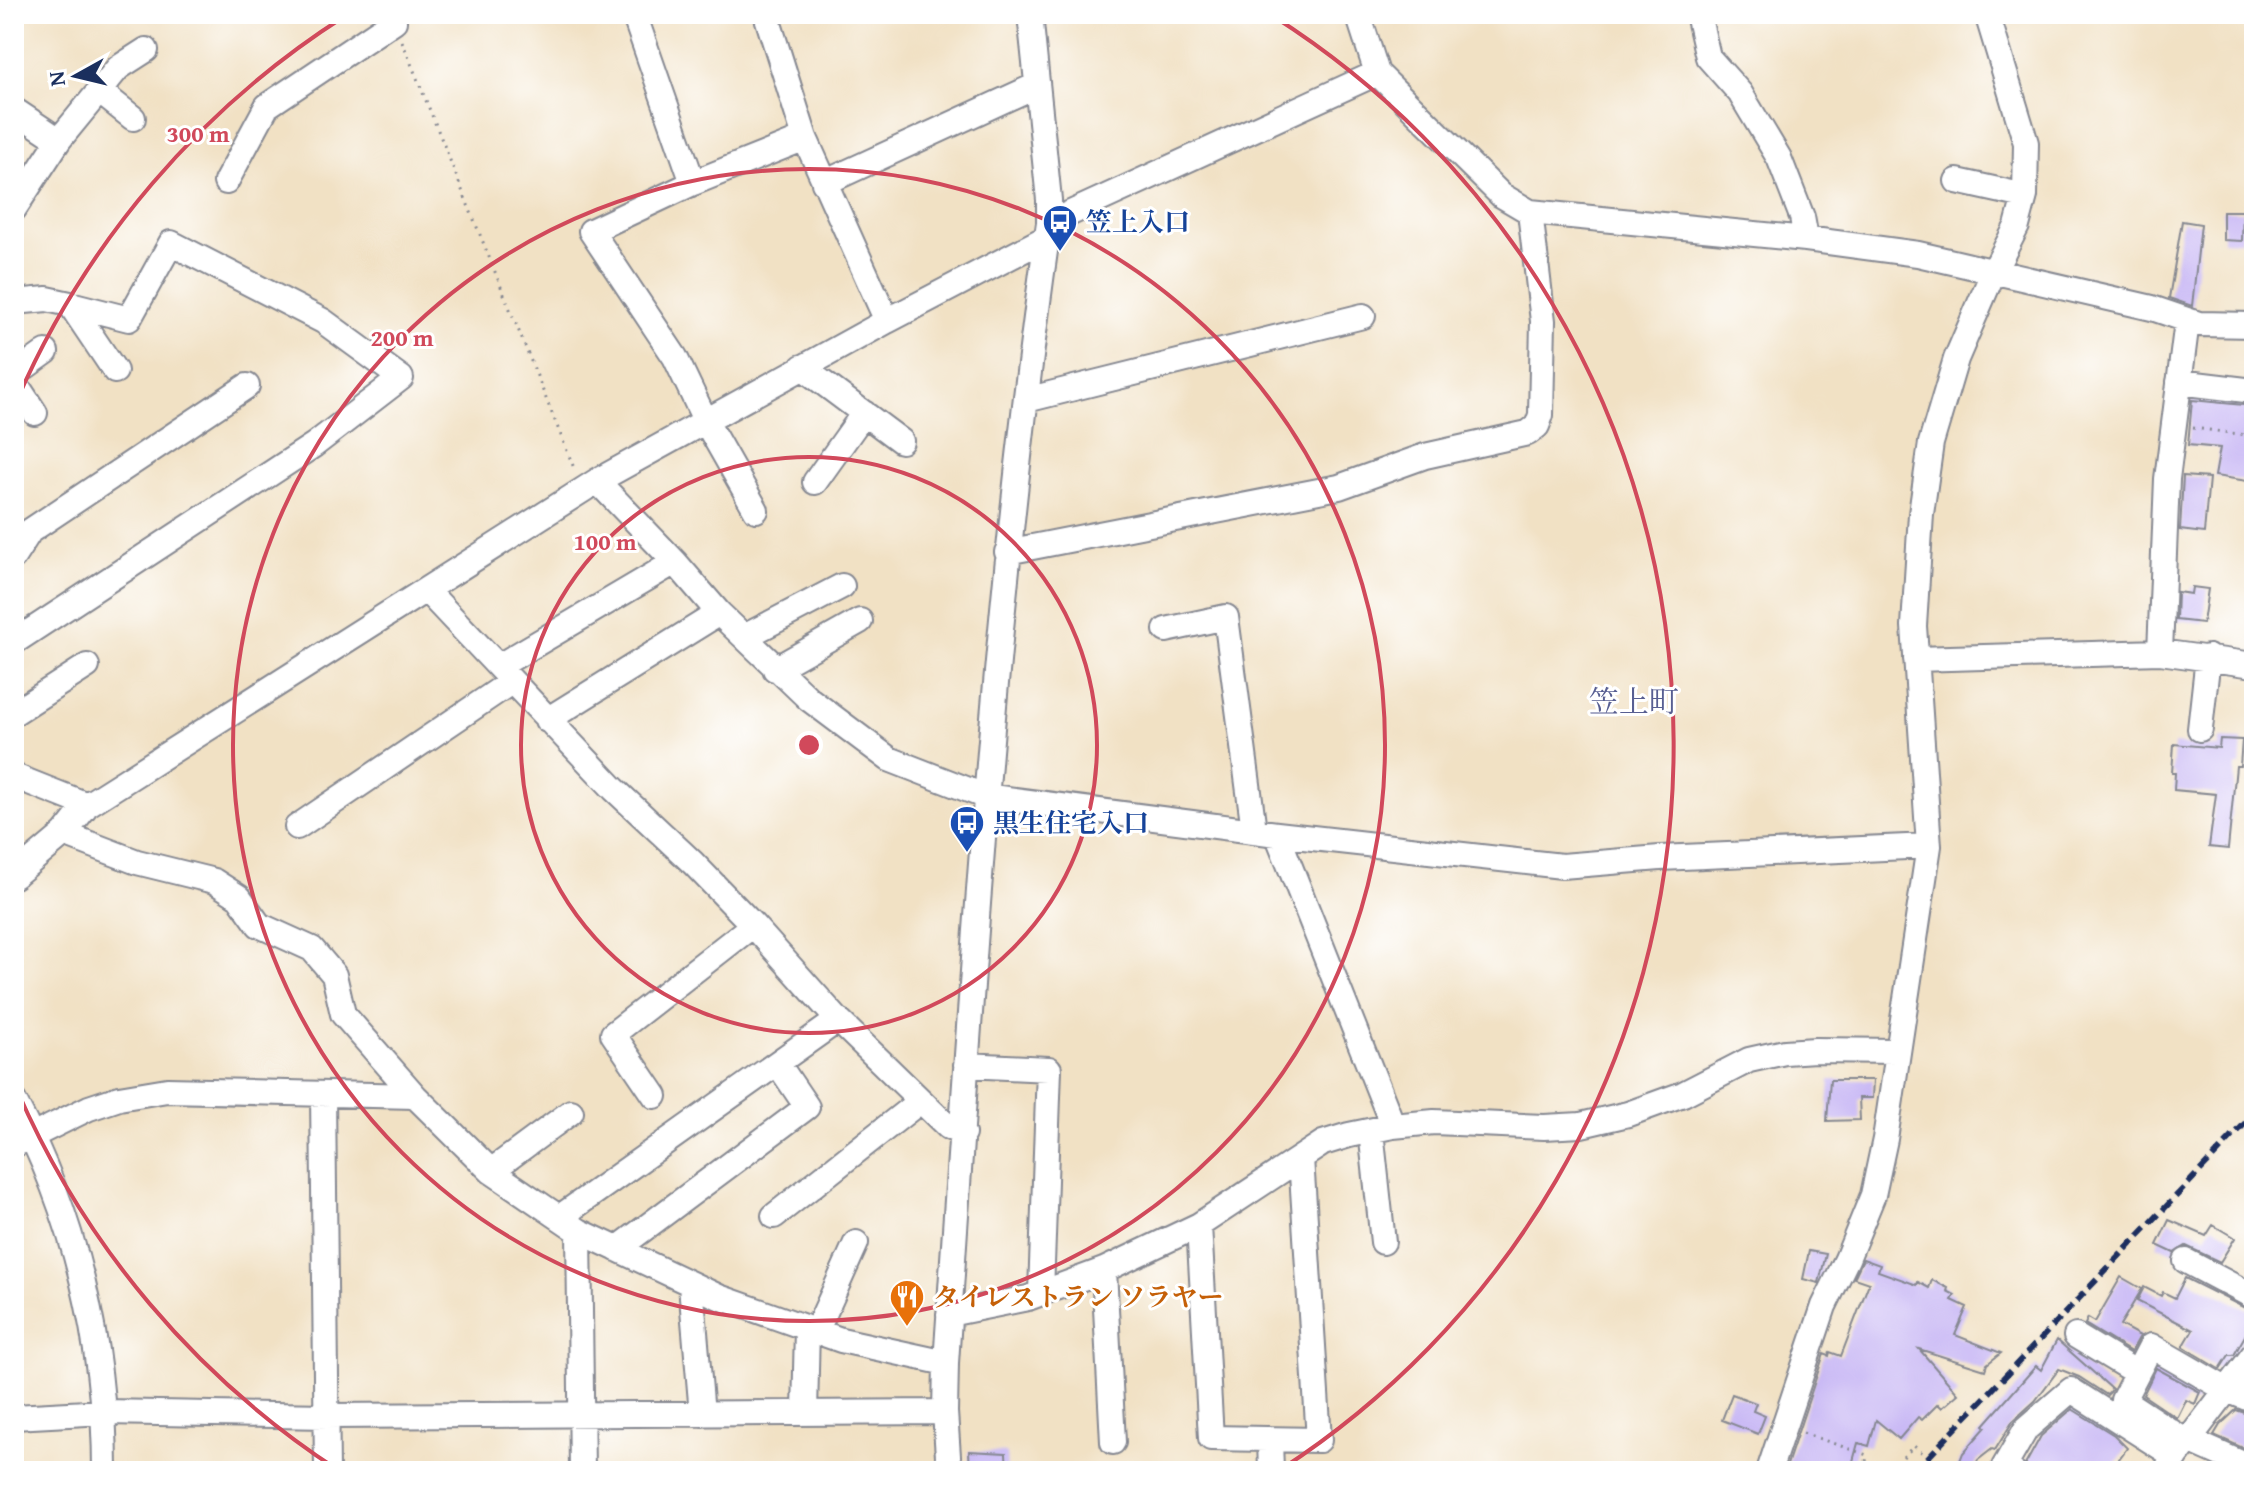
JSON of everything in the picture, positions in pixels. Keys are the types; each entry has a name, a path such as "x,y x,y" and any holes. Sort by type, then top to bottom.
{"street":[{"path":"634,14 693,183"},
{"path":"766,14 805,138 887,321"},
{"path":"949,1471 946,1363 984,796 1007,552 1048,230 1049,200 1030,14"},
{"path":"1358,14 1377,73 1501,195 1530,212 1806,239 1918,254 2152,308 2199,324 2254,325"},
{"path":"1698,14 1708,57 1740,93 1779,158 1802,217 1806,239"},
{"path":"1769,1471 1824,1306 1873,1195 1885,1139 1929,846 1914,626 1921,514 1931,443 1956,359 2017,226 2025,196 2026,143 1987,14"},
{"path":"226,182 267,106 394,18"},
{"path":"14,209 59,140 118,68 146,50"},
{"path":"14,876 64,834 87,805 590,486 1048,230 1377,73"},
{"path":"824,183 1037,85"},
{"path":"99,91 133,118"},
{"path":"14,110 59,140"},
{"path":"756,510 706,422 675,357 591,231 693,183 805,138"},
{"path":"1957,181 2025,196"},
{"path":"1007,552 1339,487 1425,456 1528,433 1537,426 1541,415 1543,321 1530,212"},
{"path":"14,302 47,299 129,319 171,243 323,321 401,378 314,445 14,642"},
{"path":"70,304 115,371"},
{"path":"1026,400 1363,316"},
{"path":"2160,652 2167,479 2187,321"},
{"path":"14,375 46,352"},
{"path":"802,367 901,441"},
{"path":"14,381 35,413"},
{"path":"2179,382 2254,391"},
{"path":"14,556 30,531 247,386"},
{"path":"815,482 864,413"},
{"path":"590,486 675,562 719,613 809,699 889,759 984,796 1562,866 1660,858 1929,846"},
{"path":"297,827 505,674 675,562"},
{"path":"746,636 842,586"},
{"path":"427,591 547,720 753,925 838,1020 948,1127 963,1134"},
{"path":"547,720 719,613"},
{"path":"1166,630 1226,617 1266,832 1382,1128 1383,1242"},
{"path":"775,669 860,621"},
{"path":"1916,659 2160,652 2254,665"},
{"path":"2200,729 2208,657"},
{"path":"14,713 87,666"},
{"path":"14,776 87,805"},
{"path":"64,834 137,862 214,881 239,897 259,925 312,949 334,975 343,1014 415,1096 491,1171 570,1224 691,1285 811,1330 841,1340 946,1363"},
{"path":"655,1096 613,1034 753,925"},
{"path":"570,1224 838,1020"},
{"path":"949,1314 1028,1298 1104,1270 1199,1225 1323,1143 1382,1128 1434,1122 1544,1127 1581,1125 1628,1114 1683,1094 1749,1060 1785,1052 1815,1050 1896,1051"},
{"path":"617,1249 807,1107 778,1064"},
{"path":"966,1065 1049,1069 1041,1292"},
{"path":"23,1140 89,1108 119,1098 167,1090 415,1096"},
{"path":"323,1094 327,1471"},
{"path":"14,1101 23,1140 79,1261 105,1412 105,1471"},
{"path":"774,1216 920,1101"},
{"path":"491,1171 571,1112"},
{"path":"1199,1225 1211,1438 1319,1440 1301,1158"},
{"path":"570,1224 582,1415 582,1471"},
{"path":"805,1413 811,1330 856,1243"},
{"path":"2186,1261 2254,1297"},
{"path":"1104,1270 1113,1442"},
{"path":"691,1285 702,1414"},
{"path":"2076,1336 2137,1373"},
{"path":"2179,1452 2123,1400 2151,1346 2227,1390 2254,1401"},
{"path":"2179,1452 2254,1354"},
{"path":"2012,1471 2004,1467 2026,1429 2071,1390 2179,1452 2254,1469"},
{"path":"14,1417 105,1412 327,1416 945,1412"},
{"path":"1270,1440 1271,1471"}],"path":[{"path":"394,18 590,486"},
{"path":"2174,425 2254,436"},
{"path":"1800,1432 1867,1455 1867,1471"},
{"path":"1903,1457 1914,1446 1932,1461 1924,1471"}],"building":[{"path":"2223,211 2243,211 2242,241 2223,240"},
{"path":"2182,221 2201,224 2192,306 2169,298"},
{"path":"2192,400 2254,406 2249,459 2254,460 2254,482 2215,476 2220,448 2188,445"},
{"path":"2183,476 2209,478 2204,533 2180,530"},
{"path":"2192,587 2208,589 2203,623 2176,620 2177,592 2191,594"},
{"path":"2220,739 2242,740 2240,766 2236,766 2228,849 2209,847 2216,794 2174,790 2175,773 2172,773 2174,744 2219,748"},
{"path":"1830,1080 1873,1080 1872,1098 1859,1098 1860,1120 1827,1121"},
{"path":"2169,1220 2206,1236 2213,1225 2235,1238 2220,1262 2186,1246 2174,1253 2157,1245"},
{"path":"1809,1251 1826,1254 1819,1283 1803,1279"},
{"path":"1863,1259 1880,1265 1878,1271 1917,1285 1918,1282 1929,1288 1932,1280 1948,1288 1947,1291 1955,1295 1952,1300 1967,1307 1955,1335 2001,1353 1987,1364 1985,1370 1919,1349 1958,1394 1942,1408 1938,1404 1922,1420 1918,1417 1899,1439 1876,1420 1869,1446 1858,1443 1852,1465 1840,1462 1837,1471 1785,1471 1824,1354 1829,1356 1830,1352 1841,1356 1869,1283 1854,1278"},
{"path":"2121,1277 2142,1289 2120,1325 2140,1336 2131,1352 2085,1324 2088,1318 2095,1322"},
{"path":"2185,1278 2251,1311 2248,1317 2254,1320 2234,1355 2229,1355 2220,1369 2183,1347 2193,1330 2137,1301 2144,1287 2161,1296 2163,1292 2175,1298"},
{"path":"2057,1340 2112,1389 2110,1392 2107,1395 2079,1377 2059,1369 2035,1401 2013,1421 1995,1450 1978,1460 1973,1471 1956,1471 1963,1453 1986,1427 1984,1425 2036,1366 2041,1370"},
{"path":"2156,1368 2200,1392 2195,1404 2186,1400 2177,1418 2143,1395"},
{"path":"1732,1394 1756,1403 1753,1411 1765,1416 1758,1434 1722,1420"},
{"path":"2072,1409 2114,1435 2127,1448 2110,1471 2037,1471 2025,1465 2041,1436"},
{"path":"2236,1410 2254,1416 2254,1453 2214,1435"},
{"path":"969,1451 1006,1453 1007,1471 970,1471"}],"railway":[{"path":"1915,1471 2254,1114"}],"place":[{"name":"笠上入口","path":"1060,253"},
{"name":"黒生住宅入口","path":"967,854"},
{"name":"タイレストラン ソラヤー","path":"907,1328"}],"district":[{"name":"笠上町","path":"1634,702"}]}
